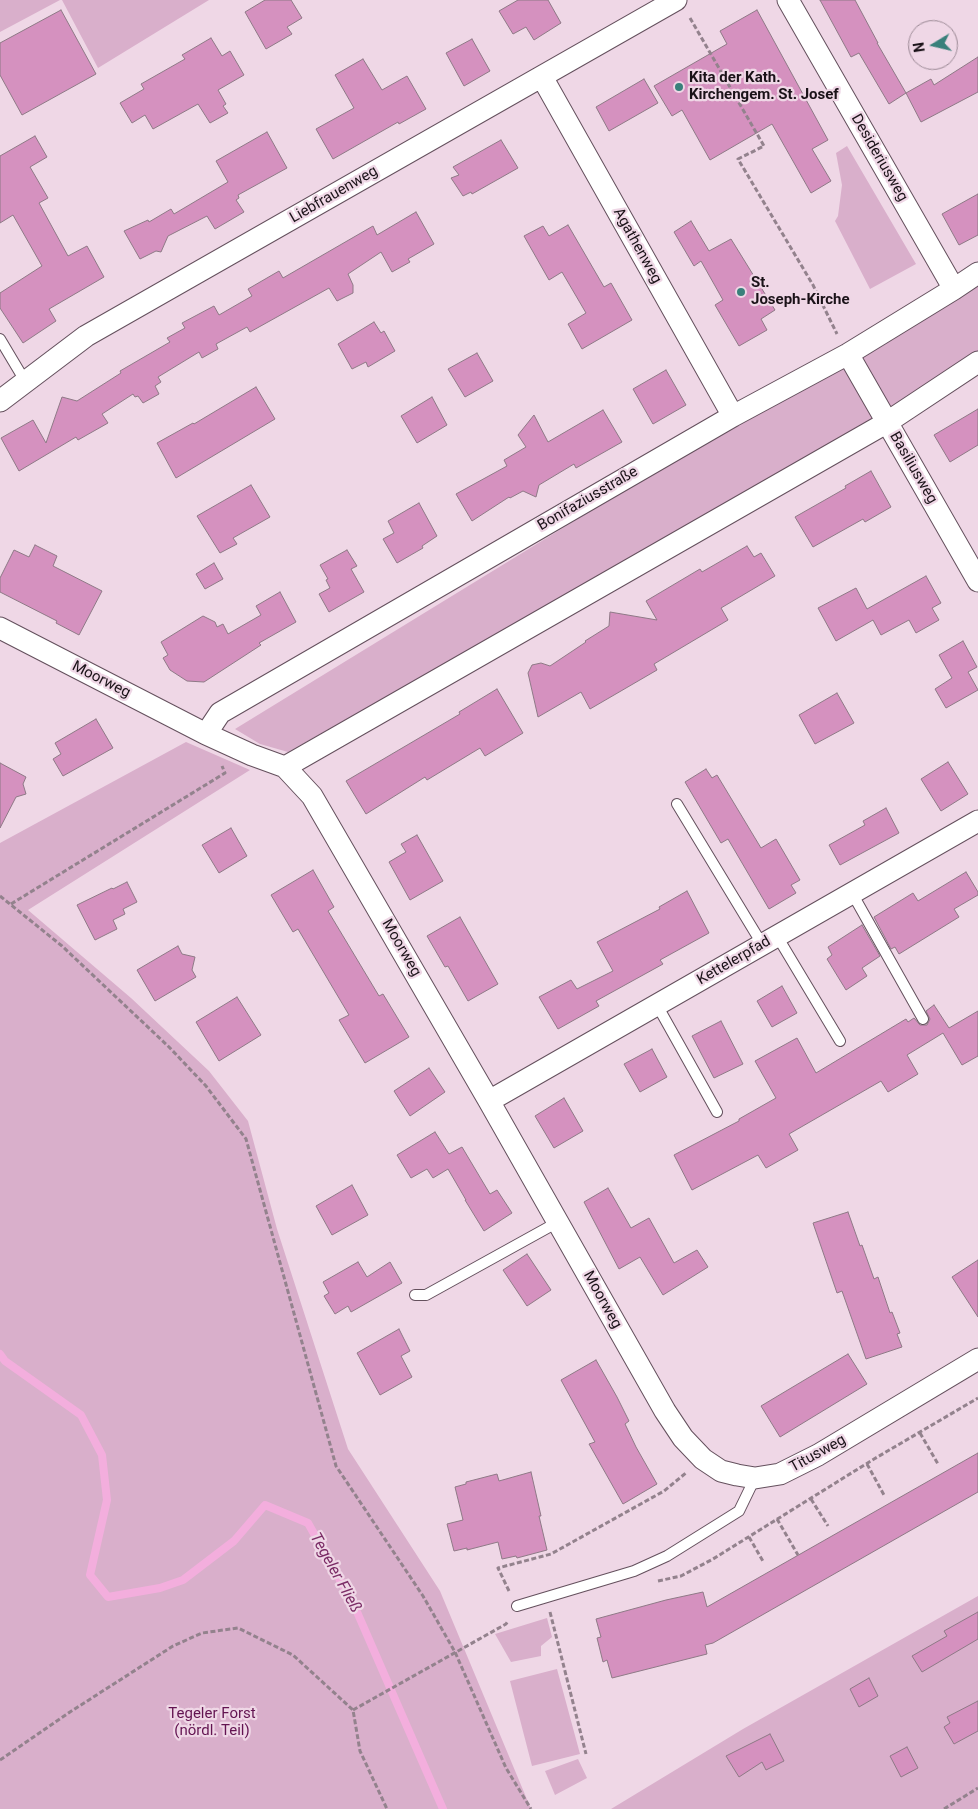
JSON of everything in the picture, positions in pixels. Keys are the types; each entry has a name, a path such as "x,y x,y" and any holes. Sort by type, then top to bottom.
{"street":[{"name":"Desideriusweg","path":"788,0 954,289"},
{"name":"Liebfrauenweg","path":"0,401 86,336 542,77 650,6 681,6"},
{"name":"Agathenweg","path":"542,77 733,416"},
{"name":"Bonifaziusstraße","path":"206,734 220,713 733,416 848,354 978,273"},
{"name":"Basiliusweg","path":"848,354 978,581"},
{"path":"285,768 886,423 978,362"},
{"name":"Moorweg","path":"0,628 206,734 285,768 312,796 489,1101 665,1411"},
{"name":"Kettelerpfad","path":"489,1101 978,821"},
{"name":"Titusweg","path":"665,1411 683,1438 703,1459 721,1472 755,1478 780,1474 818,1455 978,1359"}],"lane":[{"path":"0,339 26,380"},
{"path":"677,804 840,1041"},
{"path":"852,893 924,1019"},
{"path":"657,1005 717,1112"},
{"path":"415,1295 426,1295 558,1222"},
{"path":"516,1606 634,1571 667,1556 740,1511 755,1478"}],"path":[{"path":"681,6 764,146 738,159 812,286 848,354"},
{"path":"11,904 225,774 221,766"},
{"path":"0,896 62,946 169,1047 206,1086 246,1139 336,1466 406,1569 455,1652 506,1768 531,1809"},
{"path":"652,1582 681,1576 713,1559 978,1398"},
{"path":"920,1433 938,1464"},
{"path":"516,1606 498,1568 551,1554 664,1491 703,1459"},
{"path":"867,1464 884,1495"},
{"path":"812,1500 828,1526"},
{"path":"778,1520 798,1555"},
{"path":"749,1537 764,1563"},
{"path":"549,1609 586,1754"},
{"path":"353,1710 442,1658 506,1624"},
{"path":"0,1760 70,1712 173,1646 202,1632 238,1628 294,1655 353,1710 360,1751 386,1809"},
{"path":"944,1809 978,1788"}],"green space":[{"path":"0,0 60,0 0,32"},
{"path":"62,0 209,0 98,68"},
{"path":"847,146 916,264 870,289 835,221 838,216 842,185 836,153"},
{"path":"978,283 978,354 870,425 288,752 260,744 235,729 739,420"},
{"name":"Tegeler Forst (nördl. Teil)","path":"186,742 250,770 28,910 131,998 209,1071 248,1121 277,1229 348,1449 440,1591 531,1809 0,1809 0,843"},
{"path":"978,1596 978,1809 611,1809 743,1729"},
{"path":"547,1618 552,1637 541,1646 541,1656 511,1662 495,1634"},
{"path":"557,1669 580,1754 532,1766 510,1681"},
{"path":"578,1759 587,1778 555,1795 545,1771"}],"building":[{"path":"265,0 291,0 302,18 287,27 292,34 266,49 245,12"},
{"path":"518,0 548,0 561,23 534,40 526,27 513,34 499,11"},
{"path":"820,0 855,0 906,93 889,104 859,53 851,57"},
{"path":"61,10 96,74 22,115 0,75 0,43"},
{"path":"757,10 828,140 812,149 831,181 811,193 772,124 710,160 682,110 672,116 654,86 727,44 720,31"},
{"path":"211,38 222,56 230,51 244,75 218,90 226,104 223,106 228,113 210,123 198,104 153,129 145,115 132,123 120,103 144,89 141,84 185,59 182,55"},
{"path":"472,39 490,71 464,86 446,53"},
{"path":"978,57 978,92 921,122 906,93 931,79 934,85"},
{"path":"363,59 382,90 407,76 426,109 399,124 398,122 333,159 316,129 354,108 335,75"},
{"path":"644,79 658,103 609,131 596,107"},
{"path":"267,132 287,168 238,195 239,198 236,200 244,212 215,229 207,216 168,236 161,252 156,251 140,259 124,231 148,220 149,222 171,209 174,214 228,182 216,161"},
{"path":"35,136 47,157 30,167 48,198 39,203 68,256 87,246 104,277 49,309 56,321 23,343 0,308 0,293 42,266 13,215 0,223 0,156"},
{"path":"501,140 518,168 472,194 471,192 463,196 451,178 459,175 453,167"},
{"path":"978,194 978,235 959,245 942,214"},
{"path":"416,212 434,244 408,259 410,262 392,272 381,252 348,274 353,285 353,293 337,301 329,288 250,332 247,327 216,344 218,349 202,358 199,352 158,377 161,382 155,386 159,394 143,403 138,396 135,397 133,394 102,414 108,423 78,440 76,437 19,471 1,438 33,420 46,443 62,397 77,401 121,373 120,371 170,342 167,338 185,328 182,323 214,306 219,315 252,296 248,289 279,271 283,278 373,226 377,235"},
{"name":"St. Joseph-Kirche","path":"691,221 709,251 731,239 775,310 761,319 767,330 739,346 715,305 723,300 701,261 694,266 674,232"},
{"path":"568,225 604,287 611,283 632,320 582,349 568,324 586,313 562,272 549,280 524,236 543,226 549,236"},
{"path":"374,322 381,333 384,331 395,351 368,367 366,362 352,369 338,344"},
{"path":"477,353 493,381 465,397 448,369"},
{"path":"666,370 686,405 653,424 633,389"},
{"path":"256,387 275,419 176,478 157,443 194,424"},
{"path":"432,397 447,425 417,443 401,416"},
{"path":"978,409 978,445 950,462 934,435"},
{"path":"603,410 622,442 576,468 574,464 539,485 536,497 523,491 509,497 472,521 456,494 507,466 504,460 526,447 518,435 534,415 548,442"},
{"path":"871,471 891,507 865,522 863,519 813,547 795,517 846,488 845,486"},
{"path":"251,485 270,517 233,538 237,544 220,553 197,516"},
{"path":"419,503 437,536 422,546 423,548 397,563 383,539 394,533 388,521"},
{"path":"35,545 57,556 53,566 102,591 79,635 56,623 57,621 0,592 0,578 14,550 29,557"},
{"path":"747,546 754,557 761,553 775,576 721,608 728,620 654,664 657,670 590,709 581,692 538,717 528,673 532,665 541,663 550,666 586,642 609,626 610,612 657,620 646,601 700,569 702,572"},
{"path":"347,550 357,566 351,569 364,592 329,612 319,594 330,588 326,580 328,579 320,565"},
{"path":"214,563 223,579 205,589 196,574"},
{"path":"926,576 941,603 932,608 939,620 916,633 909,620 881,635 873,620 836,641 818,608 856,588 867,609"},
{"path":"280,592 296,622 259,643 261,645 204,682 187,681 170,670 163,658 168,655 161,642 203,616 215,622 217,627 223,624 228,634 261,615 256,606"},
{"path":"963,641 977,667 968,672 978,690 946,708 935,689 952,678 939,655"},
{"path":"497,689 523,733 485,756 480,748 427,780 425,777 366,814 346,781 460,714 459,712"},
{"path":"837,693 854,723 815,744 799,715"},
{"path":"96,719 113,748 63,776 53,759 61,754 55,743"},
{"path":"948,762 968,794 941,811 921,779"},
{"path":"0,763 26,777 23,784 26,794 16,797 0,828"},
{"path":"706,769 712,778 717,775 761,848 776,839 800,880 791,885 796,893 769,909 728,839 721,843 685,782"},
{"path":"886,808 899,833 840,865 829,845 865,825 863,821"},
{"path":"231,828 247,856 219,873 202,845"},
{"path":"417,835 443,881 410,900 389,862 406,852 401,844"},
{"path":"313,870 334,907 328,911 379,996 383,994 409,1037 365,1063 339,1020 349,1015 298,929 293,932 271,895"},
{"path":"966,872 978,895 954,909 959,917 899,954 895,947 891,949 874,917 913,893 918,901"},
{"path":"127,882 137,902 123,909 125,914 113,920 117,929 95,940 77,905"},
{"path":"687,891 709,933 660,960 663,964 596,1001 599,1006 558,1029 539,997 571,980 577,989 613,971 597,942 660,909 659,907"},
{"path":"460,917 498,984 468,1001 448,966 445,967 427,936"},
{"path":"862,925 880,956 862,968 867,976 846,990 827,959 832,955 828,947"},
{"path":"178,946 182,954 195,957 192,970 196,977 155,1001 137,970"},
{"path":"782,986 797,1013 772,1027 757,1001"},
{"path":"237,997 261,1035 219,1061 196,1022"},
{"path":"934,1005 949,1028 978,1011 978,1056 962,1065 943,1033 907,1055 918,1074 888,1092 881,1081 789,1134 798,1150 766,1168 758,1155 692,1190 674,1155 739,1121 739,1119 776,1098 755,1061 797,1038 816,1073 906,1019 908,1022 914,1018 920,1025 927,1025 930,1019 926,1011"},
{"path":"721,1021 743,1064 714,1078 692,1036"},
{"path":"652,1049 667,1077 640,1092 624,1064"},
{"path":"429,1068 445,1092 410,1116 394,1091"},
{"path":"564,1098 583,1131 554,1148 535,1116"},
{"path":"435,1132 449,1154 462,1147 490,1194 497,1190 512,1213 484,1231 448,1169 433,1178 427,1169 411,1178 397,1155"},
{"path":"352,1185 368,1215 332,1235 316,1206"},
{"path":"608,1188 631,1228 649,1218 674,1263 697,1250 708,1267 663,1295 640,1257 619,1269 584,1202"},
{"path":"848,1212 874,1279 878,1277 890,1313 892,1312 900,1333 897,1334 902,1347 866,1359 842,1291 837,1293 813,1223"},
{"path":"527,1254 551,1290 527,1306 503,1270"},
{"path":"978,1260 978,1317 952,1277"},
{"path":"358,1262 367,1277 390,1262 402,1283 351,1312 348,1306 335,1314 324,1296 329,1293 323,1282"},
{"path":"399,1329 410,1351 401,1356 412,1377 380,1395 357,1353"},
{"path":"848,1354 867,1384 780,1437 761,1406"},
{"path":"596,1360 629,1421 625,1424 657,1484 623,1504 589,1444 595,1442 561,1380"},
{"path":"978,1453 978,1492 713,1643 705,1645 707,1654 612,1678 607,1660 603,1662 597,1638 601,1637 596,1619 703,1592 707,1607"},
{"path":"531,1472 547,1550 517,1558 516,1556 502,1559 498,1542 467,1550 467,1548 454,1551 447,1524 463,1520 455,1487 466,1484 466,1482 497,1474 499,1481"},
{"path":"978,1612 978,1639 922,1672 912,1656 947,1636 944,1631"},
{"path":"869,1678 878,1696 859,1707 850,1689"},
{"path":"978,1701 978,1731 954,1744 944,1727 950,1723 947,1717"},
{"path":"770,1734 784,1761 766,1770 762,1762 739,1777 726,1756"},
{"path":"907,1747 918,1768 901,1777 890,1756"}],"waterway":[{"name":"Tegeler Fließ","path":"0,1354 5,1361 81,1415 102,1455 107,1500 90,1575 108,1597 160,1588 183,1580 234,1541 265,1505 308,1523 354,1605 443,1809"}],"place":[{"name":"Kita der Kath. Kirchengem. St. Josef","path":"679,87"},
{"name":"St. Joseph-Kirche","path":"741,292"}]}
